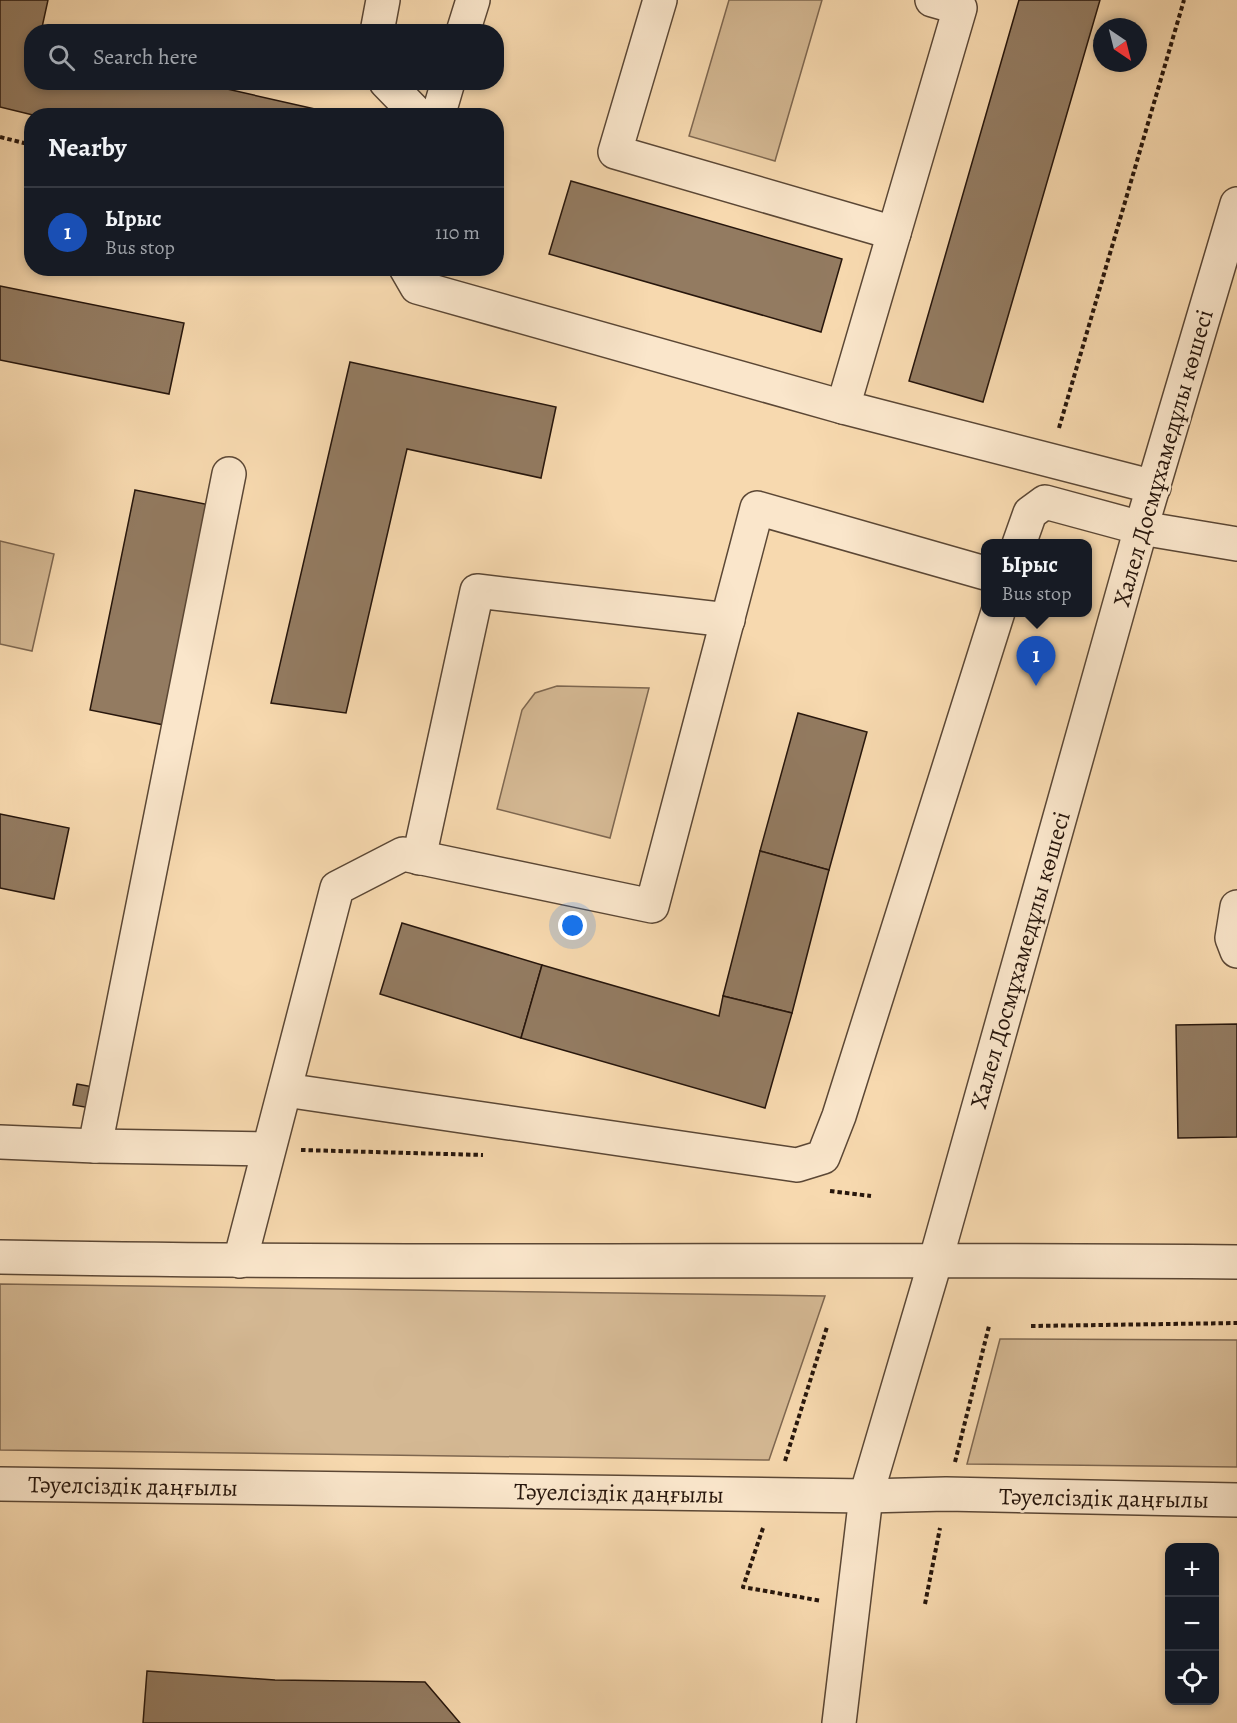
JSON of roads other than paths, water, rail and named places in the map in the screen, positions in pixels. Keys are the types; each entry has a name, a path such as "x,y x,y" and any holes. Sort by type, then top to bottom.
{"street":[{"path":"378,24 383,0"},
{"path":"466,24 473,0"},
{"path":"660,0 615,152 894,233"},
{"path":"843,407 960,8 932,0"},
{"path":"394,90 411,108"},
{"path":"440,108 446,90"},
{"name":"Халел Досмұхамедұлы көшесі","path":"839,1723 866,1496 936,1259 1142,528 1237,204"},
{"path":"411,276 417,287 843,407 1154,487"},
{"path":"1038,506 1049,460"},
{"path":"95,1146 229,474"},
{"path":"1020,539 1029,513 1045,502 1142,528 1237,544"},
{"path":"240,1262 337,888 403,854 652,906 757,508 981,572"},
{"path":"419,858 477,591 728,620"},
{"path":"285,1090 797,1165 823,1157 839,1116 996,617"},
{"path":"1237,907 1232,938 1237,951"},
{"path":"0,1142 268,1149"},
{"path":"0,1257 240,1262 936,1259 1237,1263"},
{"name":"Тәуелсіздік даңғылы","path":"0,1484 866,1496 946,1494 1237,1500"}],"place":[{"name":"Ырыс","path":"1036,686"}]}
